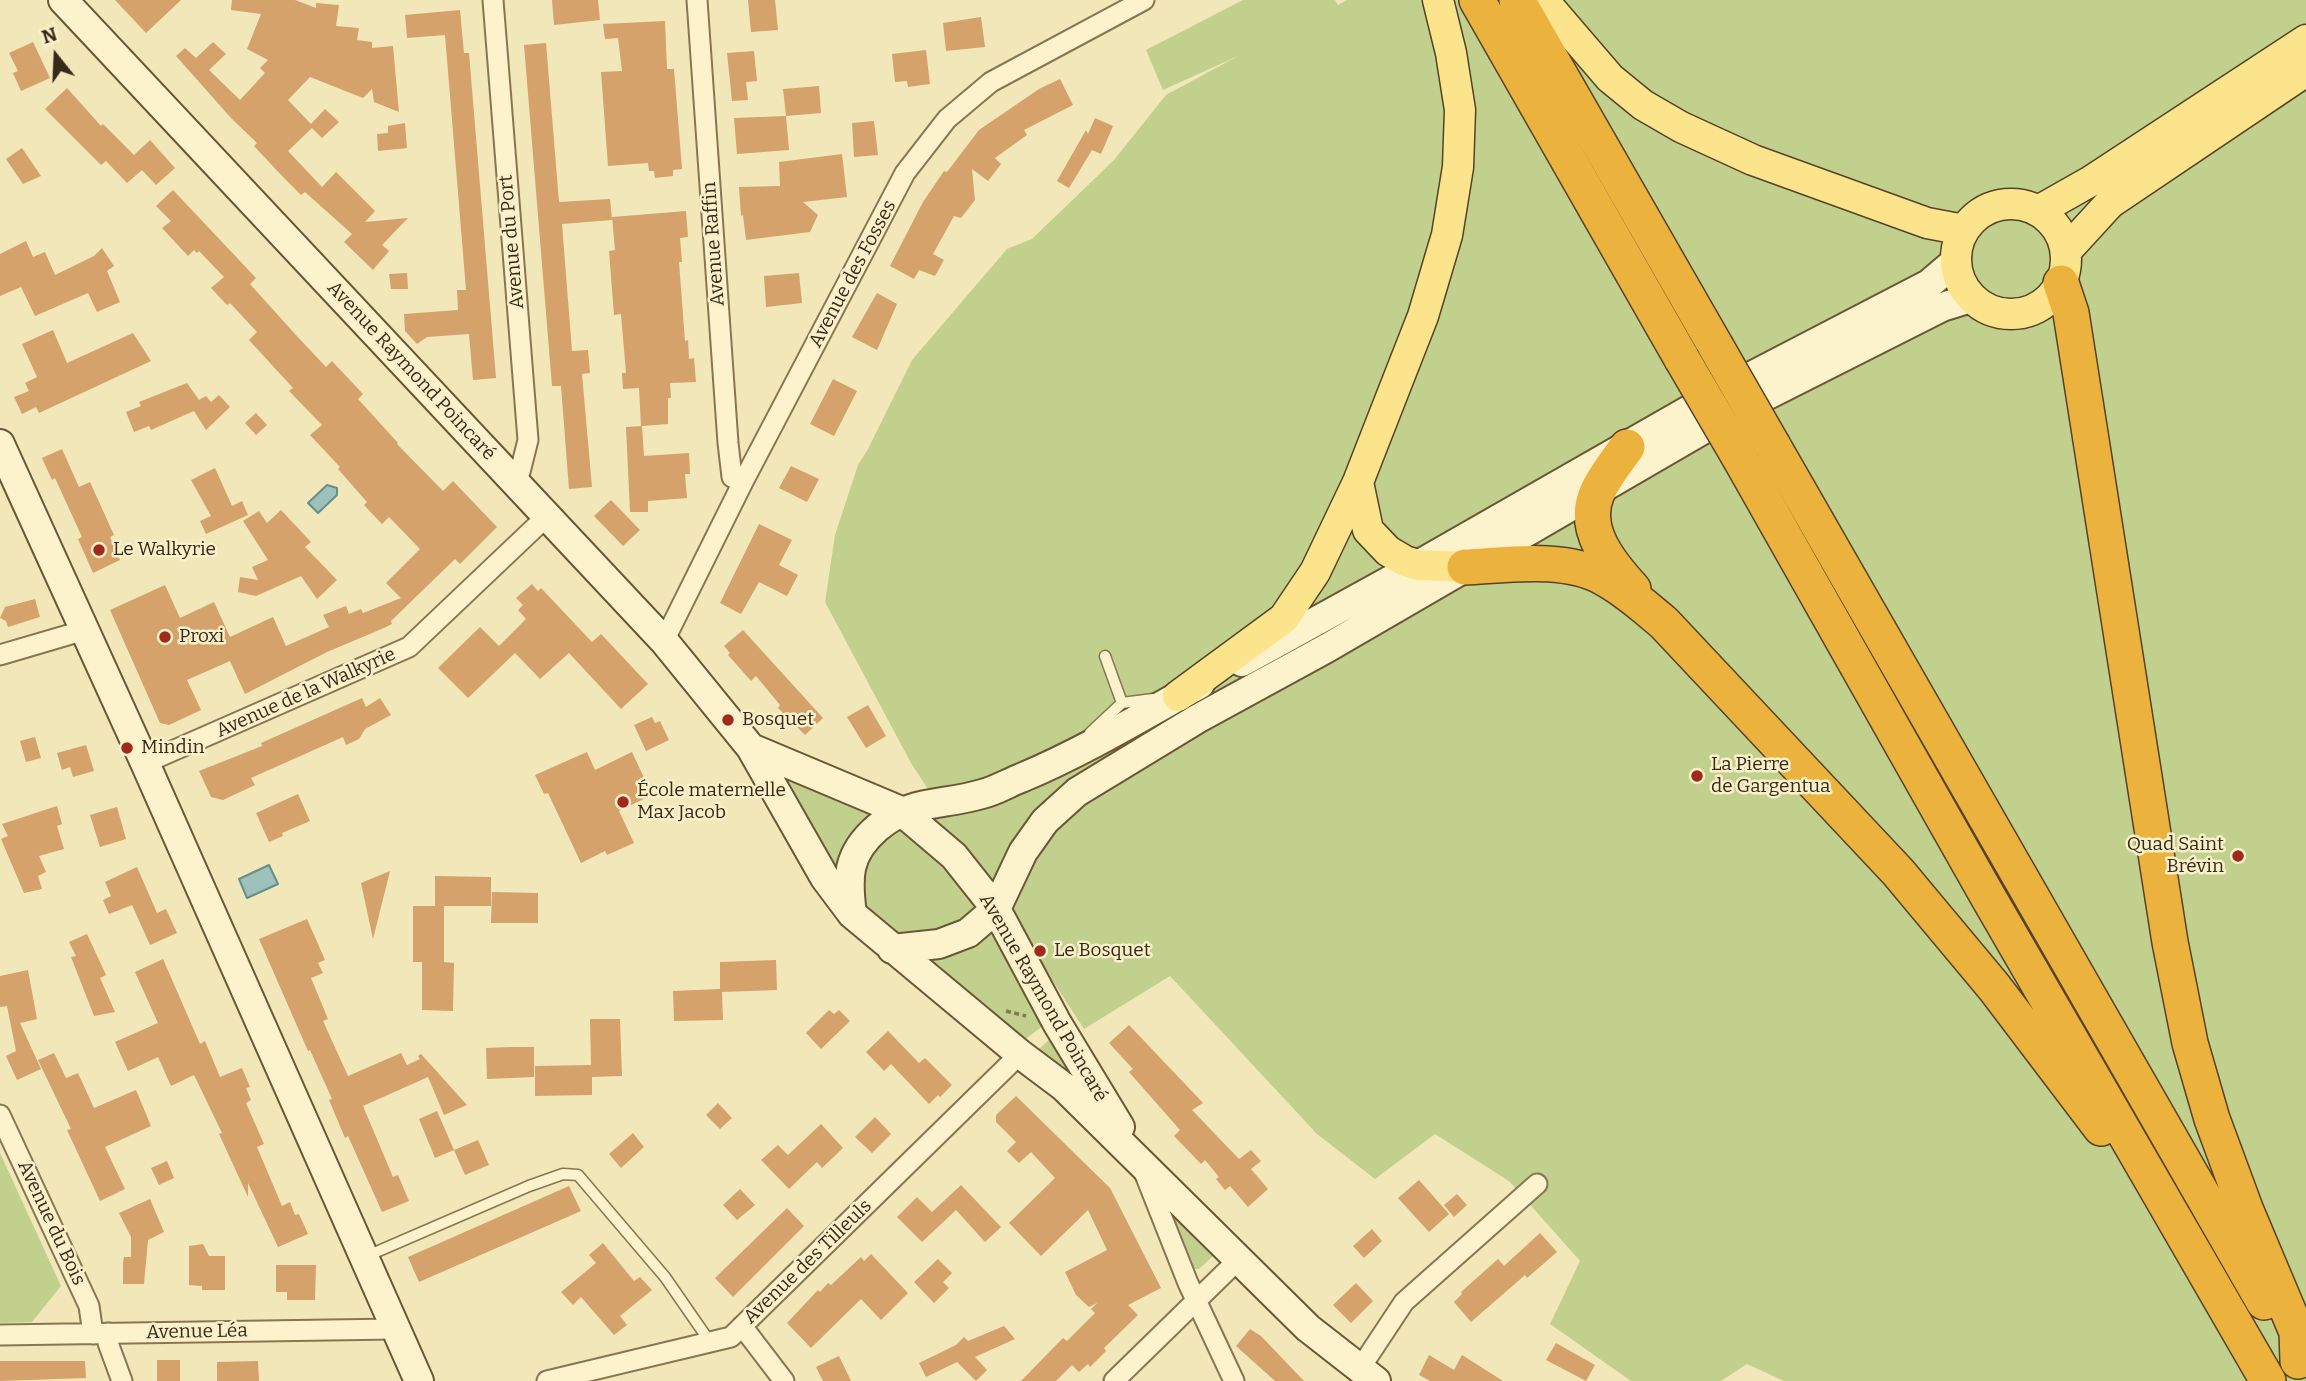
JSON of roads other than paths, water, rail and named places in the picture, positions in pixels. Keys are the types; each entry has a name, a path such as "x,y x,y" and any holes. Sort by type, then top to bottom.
{"highway":[{"path":"1477,0 1987,895 2268,1381"},
{"path":"1517,0 2302,1368"},
{"path":"2063,267 2170,942 2190,1043 2212,1119 2246,1211 2297,1332 2302,1368"},
{"path":"1627,447 1597,493 1592,510 1593,527 1612,566 1940,920 2104,1132 2139,1191 2171,1213"},
{"path":"1465,567 1532,564 1565,566 1601,576 1626,592 1664,623"}],"main road":[{"path":"1178,696 1284,618 1315,572 1358,482 1423,316 1447,235 1458,167 1460,110 1451,53 1438,0"},
{"path":"1543,0 1610,78 1643,105 1681,127 1753,160 1927,223 1964,230"},
{"path":"2038,211 2091,181 2306,40"},
{"path":"2063,267 2061,235 2051,221 2038,211 2022,205 2006,204 1990,208 1975,217 1964,230 1958,245 1958,275 1971,298 1985,308 2002,314 2020,314 2036,308 2050,298 2063,267 2110,203 2306,71"},
{"path":"1358,482 1368,530 1388,551 1418,565 1465,567"}],"street":[{"name":"Avenue Raymond Poincaré","path":"62,0 664,641 751,748 824,878 852,914 983,1024 1064,1087 1308,1328 1367,1375"},
{"name":"Avenue du Port","path":"493,0 528,440 520,472 512,479"},
{"name":"Avenue Raffin","path":"697,0 732,477 743,482"},
{"name":"Avenue des Fosses","path":"664,641 743,482 905,173 947,119 991,82 1143,0"},
{"path":"852,914 848,881 855,853 877,828 901,811 920,804 981,794 1059,762 1418,565 1719,393 1929,284 1956,261"},
{"path":"892,949 939,944 968,933 996,909 1023,852 1045,821 1077,792 1198,719 1327,648 1730,414 1942,307 1971,298"},
{"path":"0,444 419,1381"},
{"name":"Avenue de la Walkyrie","path":"145,764 409,647 546,517"},
{"path":"0,655 85,630"},
{"name":"Avenue Raymond Poincaré","path":"751,748 901,811 954,856 996,909 1053,1016 1140,1161"},
{"path":"1020,1054 1053,1016"},
{"name":"Avenue des Tilleuls","path":"547,1381 731,1338 1020,1054"},
{"name":"Avenue du Bois","path":"0,1115 100,1334 108,1343 122,1381"},
{"path":"1140,1161 1188,1283 1234,1381"},
{"path":"1367,1375 1404,1303 1537,1184"},
{"path":"1114,1381 1238,1260"},
{"path":"742,1326 784,1381"},
{"name":"Avenue Léa","path":"0,1335 395,1329"}],"lane":[{"path":"1105,656 1122,703"},
{"path":"1059,762 1122,703 1178,696"},
{"path":"363,1258 529,1186 562,1174 578,1175 665,1277 710,1342"}],"water":[{"path":"327,485 337,488 337,495 318,513 308,503"},
{"path":"269,865 278,884 247,898 239,879"}],"place":[{"name":"Le Walkyrie","path":"99,550"},
{"name":"Proxi","path":"165,637"},
{"name":"Bosquet","path":"728,720"},
{"name":"Mindin","path":"127,748"},
{"name":"La Pierre de Gargentua","path":"1697,776"},
{"name":"École maternelle Max Jacob","path":"623,802"},
{"name":"Quad Saint Brévin","path":"2238,856"},
{"name":"Le Bosquet","path":"1040,951"}]}
